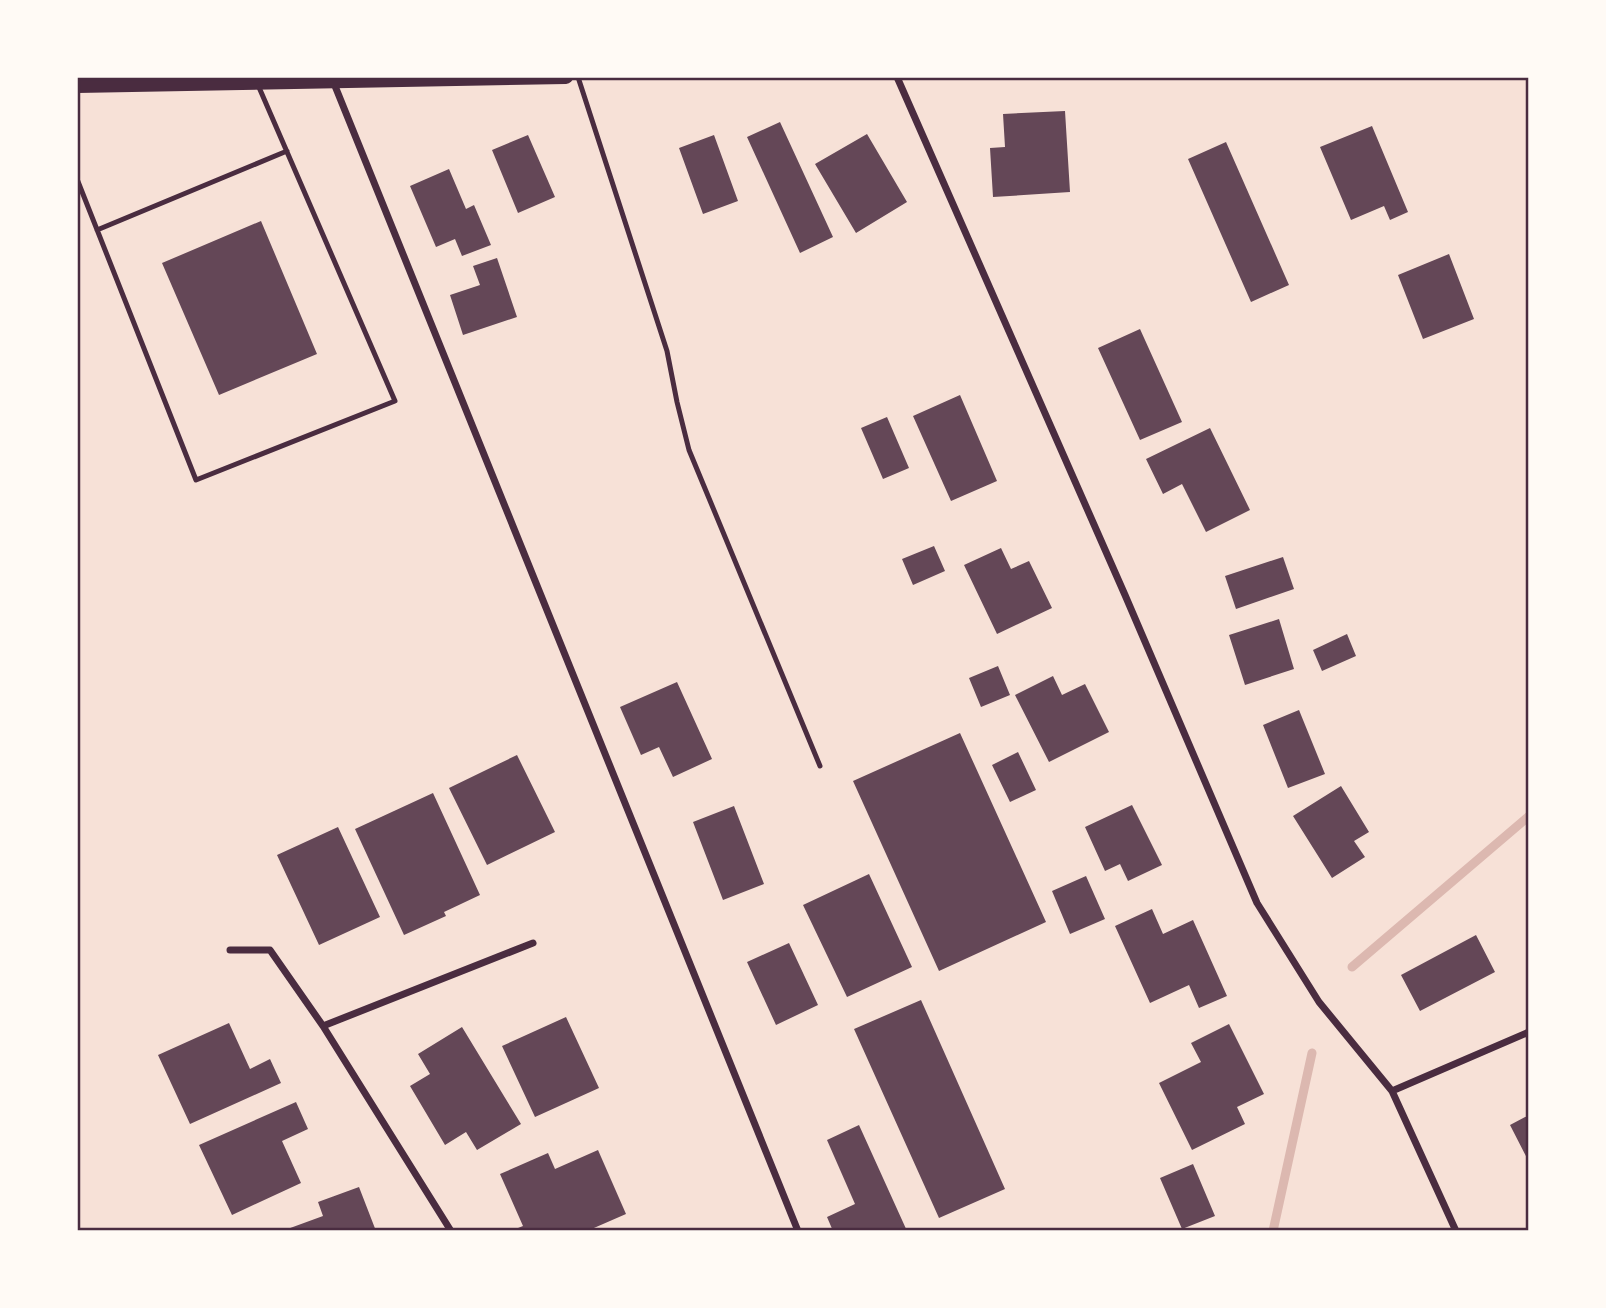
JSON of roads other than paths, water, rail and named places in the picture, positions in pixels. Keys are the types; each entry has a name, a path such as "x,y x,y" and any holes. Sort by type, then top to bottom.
{"main road":[{"path":"77,86 566,77"}],"street":[{"path":"897,77 1257,902 1319,1002 1392,1091 1456,1231"},
{"path":"333,80 798,1231"},
{"path":"323,1026 533,943"},
{"path":"230,950 270,950 323,1026 451,1231"},
{"path":"1392,1091 1529,1031"}],"lane":[{"path":"578,77 667,352 689,450 820,766"},
{"path":"77,179 196,480 395,401 257,83"},
{"path":"97,230 287,151"}],"waterway":[{"path":"1352,967 1529,816"},
{"path":"1273,1231 1312,1053"}]}
